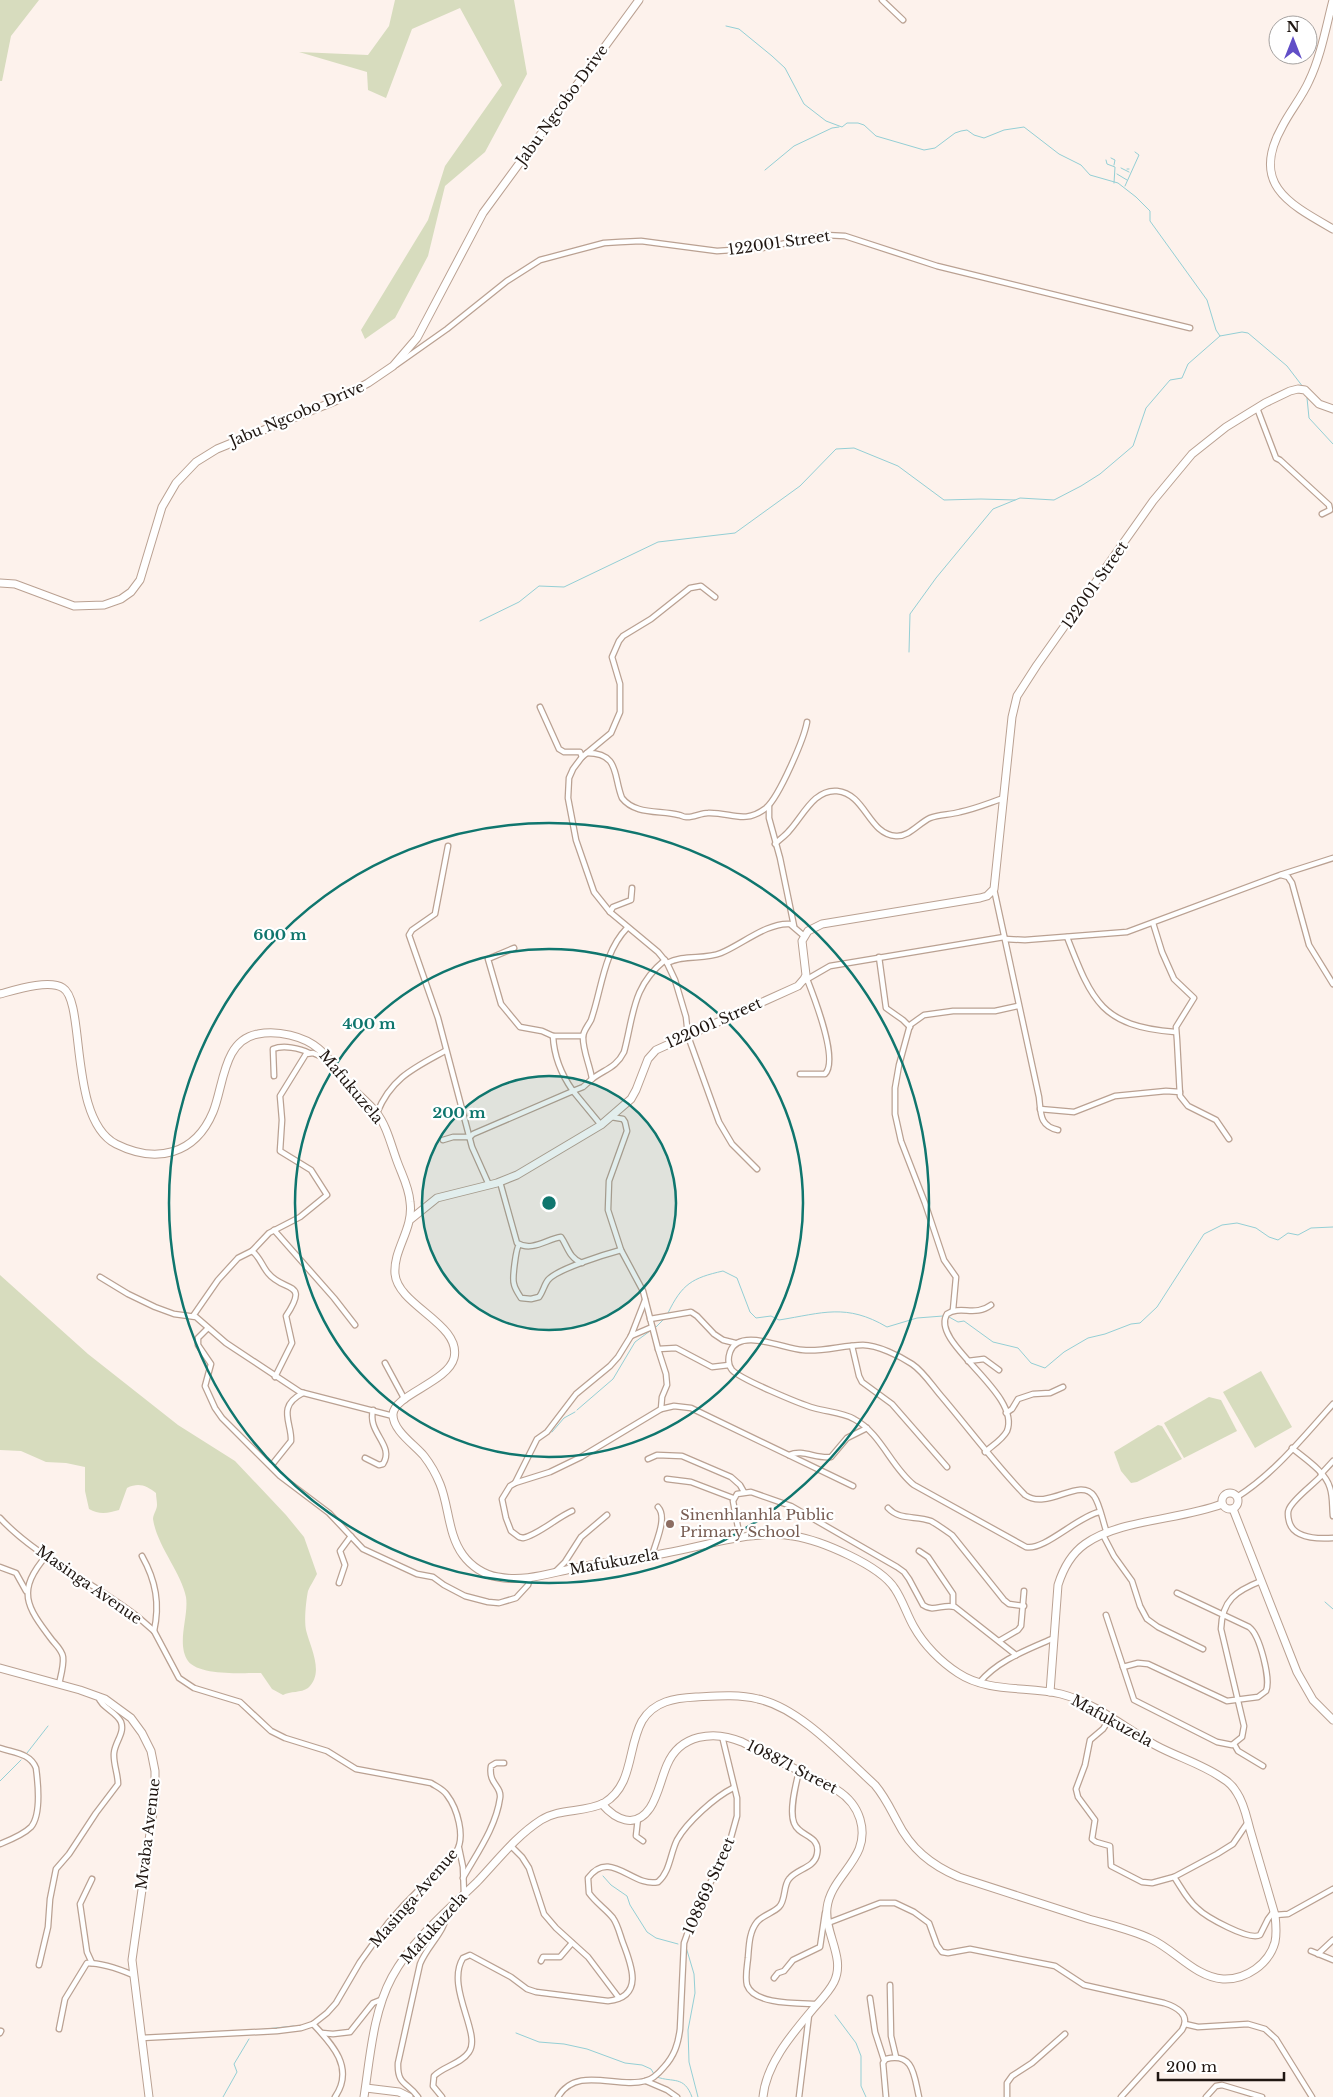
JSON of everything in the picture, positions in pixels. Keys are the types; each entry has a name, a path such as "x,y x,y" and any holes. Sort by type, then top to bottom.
{"main road":[{"name":"Jabu Ngcobo Drive","path":"0,583 15,584 74,606 104,605 121,599 131,592 140,580 155,523 165,501 184,473 196,462 217,449 335,401 368,384 393,366 421,330 464,246 484,213 639,0"},
{"path":"1333,0 1309,82 1276,139 1270,162 1271,175 1280,192 1295,206 1333,228"},
{"name":"122001 Street","path":"994,889 1015,701 1020,690 1153,501 1184,461 1220,432 1277,396 1298,389 1309,393 1319,404 1333,409"},
{"path":"804,981 806,970 802,944 804,936 812,928 822,924 980,898 989,894 994,889"},
{"name":"122001 Street","path":"410,1219 437,1198 500,1182 522,1173 601,1125 631,1098 652,1054 656,1050 804,981"},
{"name":"Mafukuzela","path":"0,994 46,984 58,986 66,990 71,999 83,1083 97,1127 110,1141 148,1154 176,1151 195,1138 204,1129 215,1105 226,1066 237,1046 243,1040 260,1034 282,1034 296,1037 314,1045 377,1113 386,1129 408,1190 411,1209 410,1219 395,1266 397,1283 406,1296 429,1314 446,1333 451,1341 454,1354 452,1362 444,1371 396,1405 393,1416 398,1428 418,1449 435,1472 444,1494 456,1543 465,1558 476,1568 490,1576 530,1578 763,1535 796,1536 825,1546 873,1568 894,1587 918,1635 932,1651 957,1673 979,1684 1050,1692 1077,1699 1155,1745 1221,1777 1238,1794 1274,1913 1275,1943 1265,1961 1245,1975 1224,1979 1206,1975 1151,1939 959,1877 940,1869 919,1853 906,1837 882,1794 807,1725 781,1707 748,1697 678,1698 669,1700 647,1714 640,1726 627,1773 621,1787 602,1804 561,1811 534,1825 447,1911 403,1959 392,1976 383,1999 374,2034 364,2097"},
{"path":"1222,1504 1222,1499 1226,1494 1233,1494 1237,1497 1237,1505 1233,1509"},
{"path":"1222,1504 1225,1508 1233,1509"},
{"path":"1050,1692 1058,1585 1063,1572 1078,1550 1085,1544 1105,1534 1222,1504"},
{"path":"1233,1509 1303,1684 1313,1700 1333,1720"},
{"name":"Mvaba Avenue","path":"0,1668 98,1696 122,1710 137,1725 148,1744 155,1771 155,1798 133,1950 133,1975 149,2097"},
{"name":"108871 Street","path":"638,1818 649,1809 667,1766 679,1748 694,1738 722,1735 742,1742 844,1794 855,1808 861,1823 862,1837 859,1850 830,1896 827,1907 828,1923 837,1959 837,1972 833,1983 789,2039 772,2068 764,2087 763,2097"},
{"path":"602,1804 619,1819 629,1820 638,1818"},
{"path":"366,2088 399,2092 409,2097"}],"street":[{"path":"882,0 903,20"},
{"path":"1325,31 1333,27"},
{"name":"122001 Street","path":"393,366 406,359 429,340 454,324 508,280 534,263 549,257 610,242 641,242 722,250 762,248 835,234 937,266 1190,328"},
{"path":"421,330 429,340"},
{"path":"1257,408 1276,458 1328,505 1330,510 1322,514"},
{"path":"715,597 701,586 690,588 651,619 623,636 612,657 620,684 620,712 611,733 584,755 569,778 568,798 576,840 594,892 610,912 666,961 675,980 686,1016 688,1036 708,1095 724,1132 741,1155 757,1169"},
{"path":"540,707 560,749 564,752 579,751 584,755 599,754 608,759 616,772 622,798 628,804 641,810 686,817 708,812 745,818 769,805"},
{"path":"794,926 780,858 768,815 769,805 788,770 808,722"},
{"path":"775,844 788,832 814,799 828,791 842,792 855,798 881,830 899,836 909,832 932,817 973,809 1004,798"},
{"path":"448,846 435,914 409,934 438,1018 445,1050 470,1137 489,1185"},
{"path":"800,1074 825,1074 829,1069 826,1039 804,981 830,966 1004,938 1025,940 1121,933 1153,923 1280,875 1333,858"},
{"path":"1280,875 1288,877 1292,883 1310,945 1333,984"},
{"path":"610,912 613,907 631,900 632,888"},
{"name":"122001 Street","path":"994,889 1018,1006 1035,1076 1041,1119 1045,1125 1058,1130"},
{"path":"1153,923 1174,979 1194,998 1176,1027 1175,1032 1180,1096 1188,1106 1216,1120 1230,1139"},
{"path":"443,1140 453,1137 470,1137 583,1087 592,1079 612,1068 620,1060 624,1052 640,989 650,974 666,961 705,958 720,954 743,941 787,924 794,926 804,936"},
{"path":"592,1079 583,1036 590,1020 604,970 619,938 628,928"},
{"path":"1067,937 1091,992 1104,1010 1133,1026 1175,1032"},
{"path":"514,948 488,959 501,1004 520,1027 542,1031 553,1036 583,1036"},
{"path":"879,957 886,1008 910,1027"},
{"path":"953,1310 956,1277 944,1260 904,1148 895,1114 899,1065 910,1027 924,1015 953,1011 995,1011 1018,1006"},
{"path":"553,1036 558,1064 573,1091 601,1125"},
{"path":"274,1076 273,1049 303,1050 328,1059"},
{"path":"377,1113 394,1083 409,1071 445,1050"},
{"path":"193,1316 238,1258 252,1251 269,1232 300,1217 328,1195 311,1170 280,1151 279,1147 282,1125 280,1096 309,1053"},
{"path":"1040,1109 1074,1112 1115,1096 1166,1091 1180,1092"},
{"path":"610,1117 623,1119 627,1126 626,1137 612,1170 607,1192 608,1210 621,1250 640,1285 668,1380 662,1397 662,1409"},
{"path":"500,1182 516,1241 519,1245"},
{"path":"274,1230 334,1298 355,1325"},
{"path":"519,1245 540,1244 561,1237 567,1250 578,1262 582,1263"},
{"path":"519,1245 516,1250 513,1280 521,1298 531,1299 539,1297 548,1280 553,1275 600,1255 621,1250"},
{"path":"252,1251 270,1276 293,1289 296,1294 296,1299 286,1316 292,1338 291,1348 275,1377"},
{"path":"100,1277 174,1314 193,1316 226,1343 302,1393 393,1416"},
{"path":"515,1483 537,1439 547,1432 576,1394 610,1366 631,1336 645,1300"},
{"path":"985,1452 1006,1434 1008,1425 1006,1413 996,1393 948,1335 944,1327 945,1317 953,1310 978,1311 991,1304"},
{"path":"650,1319 690,1312 700,1318 714,1334 723,1340 735,1344"},
{"path":"631,1336 652,1327"},
{"path":"208,1328 198,1338 198,1342 211,1364 205,1386 214,1408 280,1476 329,1513 358,1545 370,1553 417,1574 433,1577 444,1585 475,1600 499,1603 509,1601 523,1592 530,1578"},
{"path":"1099,1512 1081,1519 1037,1547 1026,1547 914,1485 906,1479 867,1428 852,1418 795,1401 743,1377 729,1365 730,1354 735,1344 746,1339 812,1351 852,1346 871,1346 905,1360 917,1368 970,1431 985,1452 1029,1498 1045,1500 1069,1491 1088,1492 1094,1496 1099,1512 1105,1534 1114,1556 1132,1581 1143,1615 1158,1627 1203,1650"},
{"path":"852,1346 858,1376 862,1382 892,1404 947,1467"},
{"path":"658,1349 676,1348 712,1367 729,1365"},
{"path":"968,1360 984,1359 999,1370"},
{"path":"385,1364 405,1400"},
{"path":"1006,1413 1012,1409 1018,1399 1034,1394 1050,1393 1063,1387"},
{"path":"271,1466 291,1442 291,1433 287,1420 288,1408 295,1398 302,1393"},
{"path":"1237,1497 1252,1487 1333,1405"},
{"path":"572,1511 526,1538 519,1538 509,1526 502,1499 504,1492 515,1483 550,1472 567,1464 662,1409 674,1406 691,1408 853,1486"},
{"path":"365,1458 379,1465 383,1464 385,1458 385,1447 372,1424 373,1410"},
{"path":"789,1455 798,1453 831,1457 847,1438 867,1428"},
{"path":"1292,1448 1322,1475 1330,1486 1333,1516"},
{"path":"648,1459 657,1455 682,1456 731,1476 744,1492"},
{"path":"1333,1461 1322,1475 1290,1507 1288,1515 1290,1525 1295,1532 1314,1539 1333,1538"},
{"path":"667,1479 691,1482 733,1498 744,1492 752,1492 791,1506 904,1572 923,1605 933,1610 945,1606 953,1606 960,1609 1016,1656"},
{"path":"733,1498 740,1538"},
{"path":"652,1556 662,1522 662,1514 658,1508"},
{"path":"888,1508 897,1516 921,1519 941,1527 952,1535 1004,1600 1009,1604 1024,1606"},
{"path":"554,1573 565,1562 580,1537 607,1515"},
{"name":"Masinga Avenue","path":"0,1518 10,1529 126,1607 154,1631 179,1678 202,1692 240,1702 265,1726 278,1735 327,1751 356,1769 423,1781 441,1789 448,1797 459,1824 459,1848 388,1923 366,1953 336,2003 313,2024 301,2028 277,2031 141,2038"},
{"path":"339,1583 345,1564 340,1551 351,1536"},
{"path":"919,1551 928,1557 953,1594 953,1606"},
{"path":"27,1592 33,1573 47,1555"},
{"path":"142,1556 157,1594 157,1618 154,1631"},
{"path":"0,1567 16,1573 27,1592 31,1608 63,1656 59,1684"},
{"path":"1106,1615 1132,1694 1138,1703 1224,1745 1234,1744 1239,1741 1244,1730 1221,1629 1222,1614 1226,1604 1236,1593 1261,1581"},
{"path":"999,1641 1018,1630 1021,1626 1024,1591"},
{"path":"1123,1668 1138,1663 1148,1664 1227,1701 1238,1701 1262,1696 1267,1688 1268,1680 1255,1633 1222,1614 1177,1593"},
{"path":"979,1684 991,1669 1054,1638"},
{"path":"39,1965 48,1927 50,1899 56,1869 69,1854 96,1812 118,1784 114,1753 121,1734 121,1725 117,1718 100,1702 98,1696"},
{"path":"1110,1718 1103,1728 1090,1740 1085,1765 1076,1789 1078,1797 1094,1820 1092,1839 1111,1848 1109,1861 1111,1866 1137,1880 1152,1883 1174,1877 1233,1844 1248,1822"},
{"name":"108869 Street","path":"646,2081 656,2075 673,2056 679,2042 684,1943 736,1823 738,1804 722,1735"},
{"path":"1234,1744 1238,1751 1263,1766"},
{"path":"0,1748 25,1755 32,1761 36,1768 37,1780 37,1808 34,1822 22,1833 0,1844"},
{"path":"463,1878 486,1837 500,1798 500,1790 492,1780 491,1766 496,1763 504,1763"},
{"path":"799,1771 794,1796 793,1823 799,1830 812,1838 816,1844 817,1854 812,1863 790,1878 780,1906 759,1920 753,1927 748,1949 746,1981 751,1992 760,1998 817,2004"},
{"path":"442,2097 433,2086 434,2076 467,2055 474,2040 463,2009 459,1990 460,1961 465,1956 470,1955 511,1976 527,1990 608,2001 626,1994 633,1983 632,1967 615,1921 589,1893 588,1878 598,1868 608,1866 644,1881 658,1882 665,1876 678,1838 711,1803 734,1788"},
{"path":"638,1818 636,1836 643,1841"},
{"path":"512,1846 522,1857 528,1868 544,1914 595,1966 619,1998"},
{"path":"459,1848 464,1894"},
{"path":"1174,1877 1197,1909 1228,1927 1254,1937 1260,1936 1268,1919 1274,1913 1288,1914 1333,1889"},
{"path":"92,1879 80,1904 87,1952 92,1963"},
{"path":"828,1923 880,1903 895,1903 929,1923 937,1945 942,1952 948,1953 970,1949 1055,1966 1084,1985 1171,2005 1182,2013 1185,2024 1182,2030 1122,2097"},
{"path":"774,1978 778,1973 784,1972 793,1960 820,1947 827,1907"},
{"path":"418,2097 398,2076 398,2063 420,1964 425,1951 445,1925 447,1911"},
{"path":"1318,1954 1327,1943 1333,1940"},
{"path":"541,1960 543,1957 560,1957 572,1943"},
{"path":"1311,1951 1333,1960"},
{"path":"60,2029 65,1999 87,1963 120,1969 133,1975"},
{"path":"890,1985 891,2036 896,2057"},
{"path":"870,1998 875,2032 884,2060 882,2066 886,2097"},
{"path":"321,2032 333,2034 350,2032 373,2003 383,1999"},
{"path":"799,2097 809,2014"},
{"path":"313,2024 334,2047 340,2062 341,2086 335,2097"},
{"path":"1185,2024 1198,2027 1248,2024 1265,2029 1276,2039 1312,2097"},
{"path":"1007,2097 1007,2083 1012,2076 1032,2063 1064,2034"},
{"path":"884,2060 896,2057 905,2060 911,2067 918,2097"},
{"path":"558,2097 568,2085 582,2080 646,2081 677,2097"},
{"path":"1206,2097 1216,2086 1222,2085 1262,2097"}],"green space":[{"path":"0,0 39,0 11,36 2,81 0,81"},
{"path":"395,0 514,0 527,74 485,152 445,186 428,256 395,318 365,339 361,330 428,220 445,166 502,85 460,8 412,29 386,98 368,90 367,72 299,52 368,55 389,26"},
{"path":"0,1275 88,1354 178,1425 235,1461 304,1537 317,1574 308,1591 305,1621 316,1668 313,1682 308,1688 283,1695 272,1689 261,1673 211,1671 194,1666 188,1661 183,1646 186,1597 179,1578 155,1529 153,1519 157,1507 156,1493 143,1486 131,1486 127,1488 119,1510 108,1513 96,1512 89,1509 85,1491 85,1467 66,1463 46,1462 21,1451 0,1450"},
{"path":"1261,1371 1292,1427 1255,1448 1223,1392"},
{"path":"1209,1397 1221,1400 1237,1431 1184,1458 1164,1423"},
{"path":"1158,1425 1162,1426 1182,1459 1137,1482 1131,1483 1121,1471 1114,1452"}],"waterway":[{"path":"726,26 739,29 785,68 804,104 826,121 842,127 847,123 858,123 864,125 876,136 924,150 935,148 955,133 961,131 967,130 974,135 984,138 1004,130 1024,127 1059,154 1081,165 1090,175 1118,183 1150,211 1150,221 1207,300 1216,330 1220,336 1242,332 1248,333 1287,366 1303,387"},
{"path":"765,170 794,146 832,128 839,127"},
{"path":"1125,186 1139,155 1135,152"},
{"path":"1111,158 1115,160 1114,165"},
{"path":"1106,160 1107,164 1115,167 1114,183"},
{"path":"1121,168 1129,172"},
{"path":"1117,174 1127,180"},
{"path":"909,652 910,614 936,578 993,509 1020,498 1054,500 1100,474 1133,446 1146,408 1170,380 1182,378 1188,364 1220,336"},
{"path":"1307,398 1309,418 1333,444"},
{"path":"480,621 519,602 539,586 564,587 658,542 735,533 800,486 836,449 854,448 898,466 944,500 1015,500"},
{"path":"949,1317 958,1322 964,1321 993,1342 1018,1348 1031,1363 1045,1368 1064,1352 1088,1338 1131,1324 1140,1323 1157,1307 1204,1234 1222,1225 1237,1223 1256,1228 1269,1237 1278,1240 1288,1233 1298,1235 1311,1228 1333,1227"},
{"path":"668,1313 678,1295 689,1284 703,1276 723,1271 737,1278 750,1312 756,1318 771,1316 779,1320 822,1313 846,1312 859,1315 887,1327 917,1318 943,1316"},
{"path":"654,1329 665,1318"},
{"path":"577,1410 613,1379 635,1342 650,1331"},
{"path":"552,1432 564,1418 575,1412"},
{"path":"1325,1602 1333,1609"},
{"path":"27,1753 48,1726"},
{"path":"0,1781 21,1760"},
{"path":"603,1876 611,1885 627,1896 630,1905 647,1932 656,1938 678,1944"},
{"path":"686,1947 694,1974 695,1993 688,2030 689,2062 698,2097"},
{"path":"835,2015 856,2043 861,2056 861,2086 866,2097"},
{"path":"257,2030 294,2026"},
{"path":"516,2033 539,2042 564,2044 587,2049 625,2063 642,2065 651,2069 654,2074"},
{"path":"223,2097 237,2072 234,2064 249,2039"},
{"path":"657,2077 682,2083 689,2090 692,2097"}],"place":[{"name":"Sinenhlanhla Public Primary School","path":"670,1524"}]}
